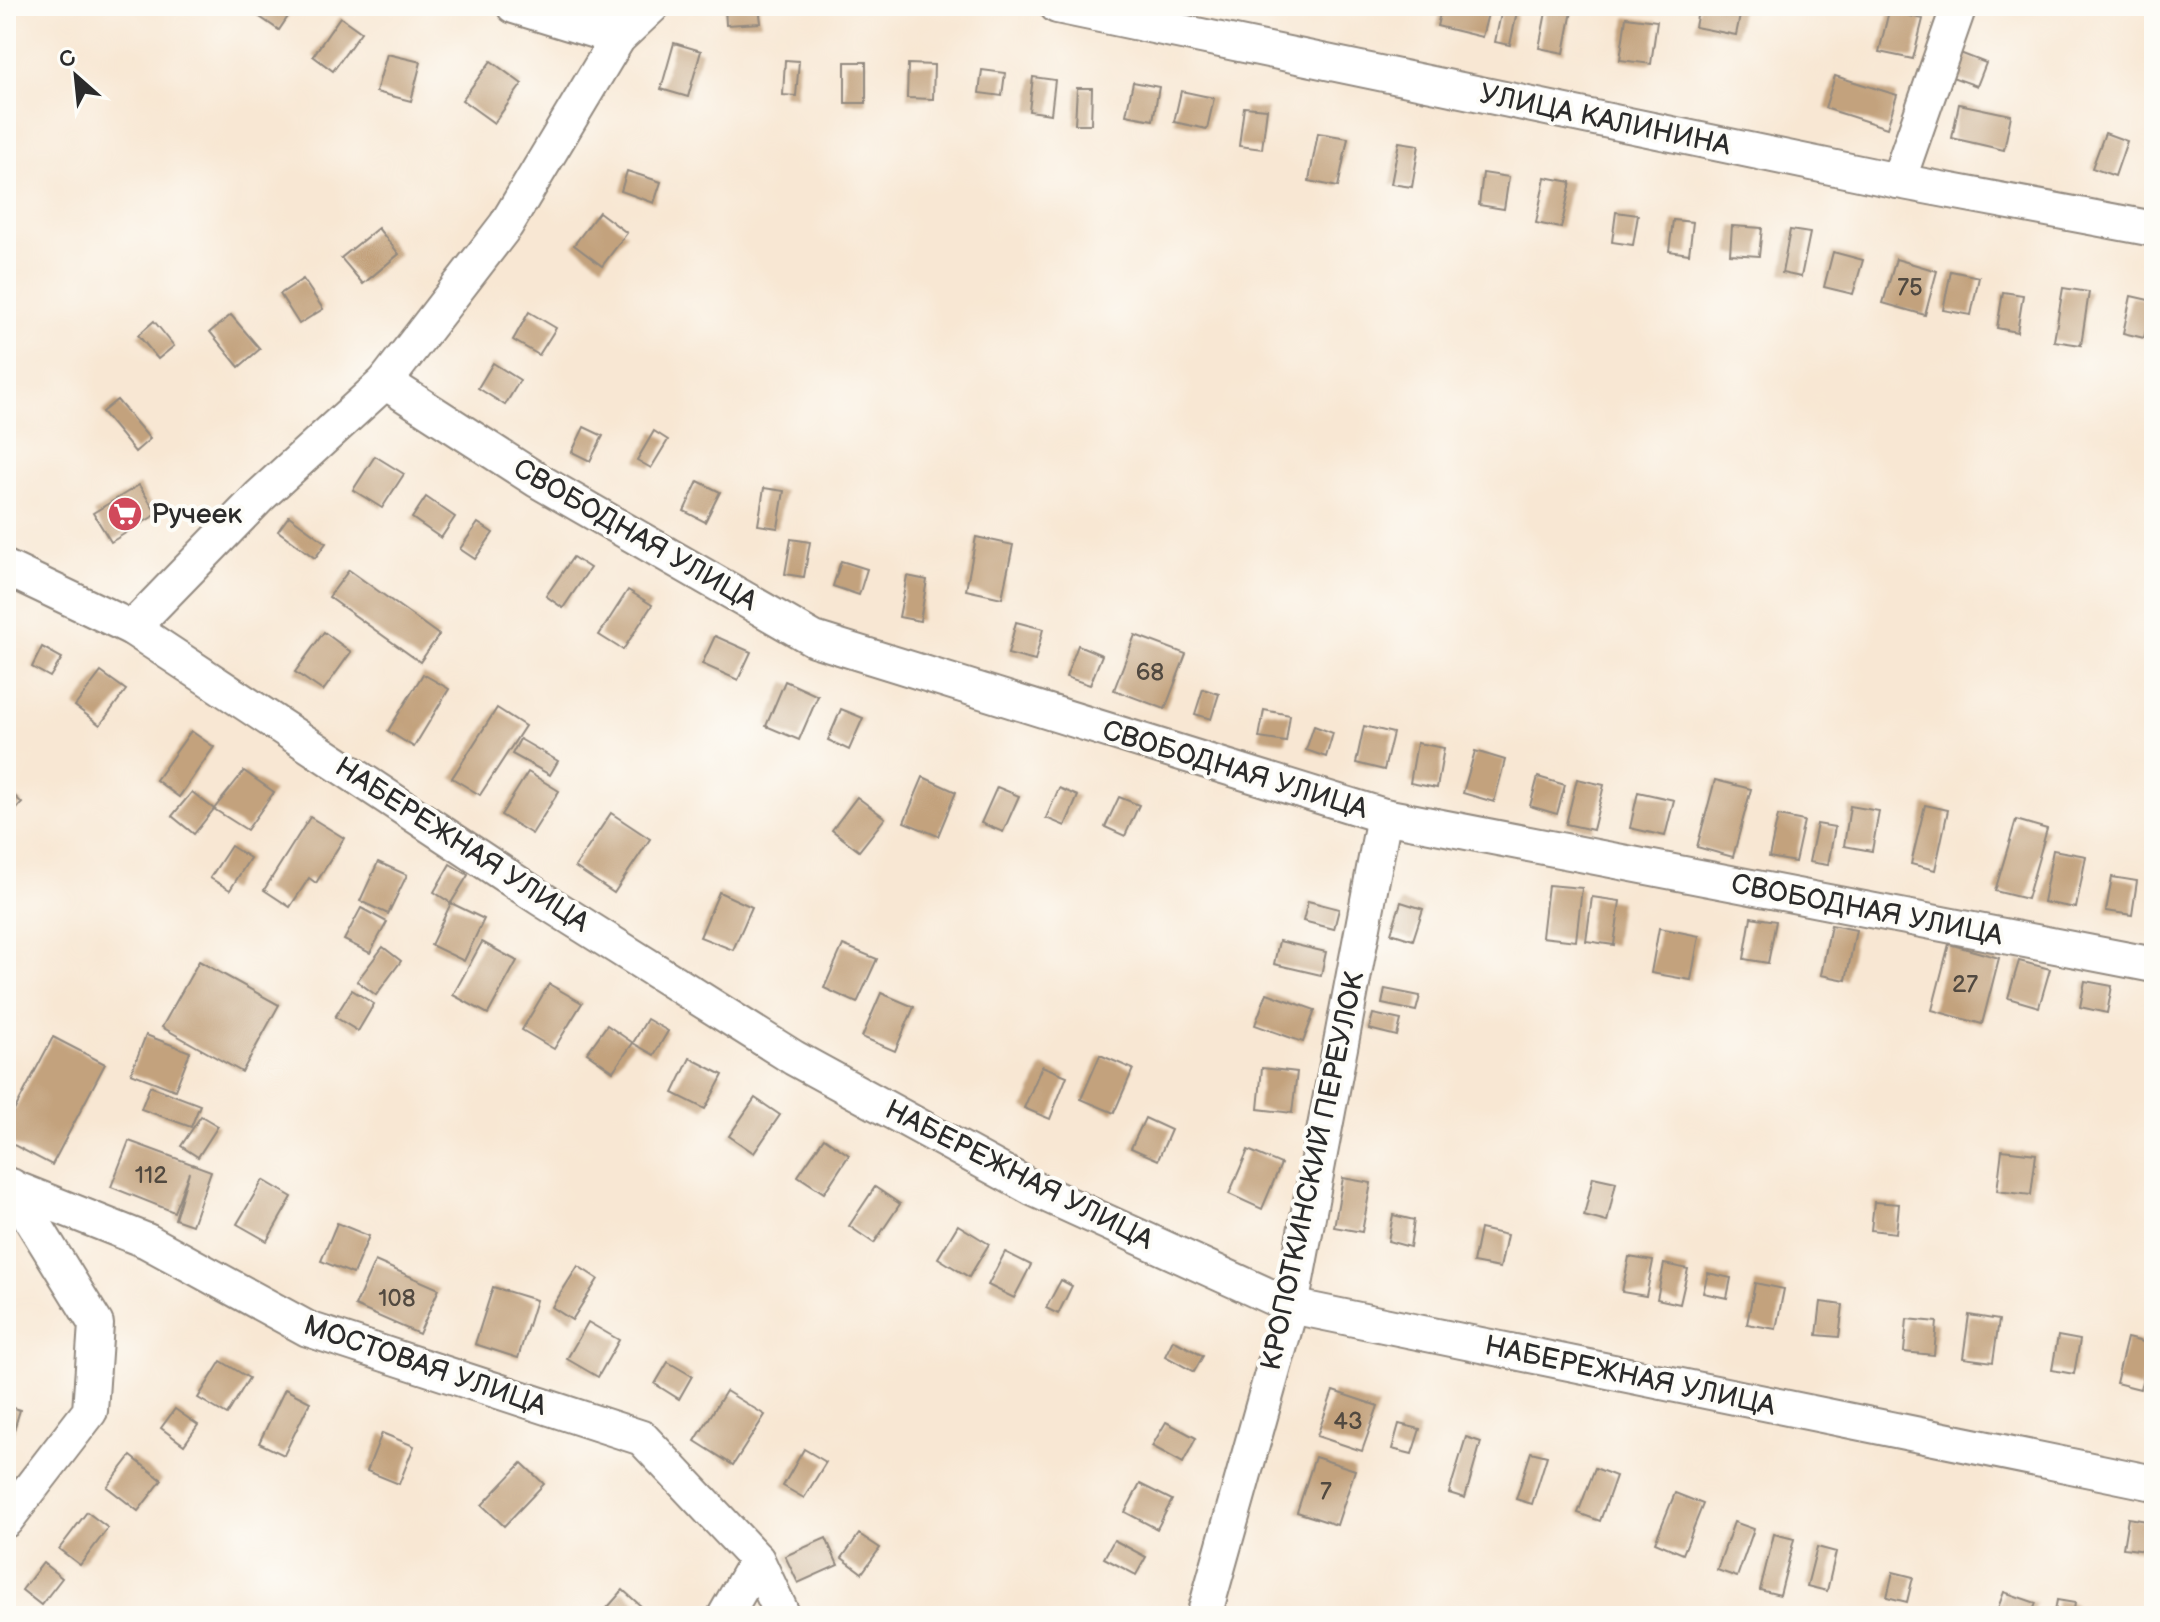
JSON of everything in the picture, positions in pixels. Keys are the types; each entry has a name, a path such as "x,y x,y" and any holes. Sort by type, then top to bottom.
{"street":[{"path":"514,6 618,38"},
{"path":"132,628 260,496 385,382 506,225 618,38 652,6"},
{"name":"УЛИЦА КАЛИНИНА","path":"1057,6 1898,181 2154,229"},
{"path":"1898,181 1959,6"},
{"name":"СВОБОДНАЯ УЛИЦА","path":"385,382 537,480 814,639 1384,816 2154,965"},
{"name":"НАБЕРЕЖНАЯ УЛИЦА","path":"6,568 132,628 540,898 794,1058 1034,1189 1291,1306 2154,1483"},
{"name":"КРОПОТКИНСКИЙ ПЕРЕУЛОК","path":"1204,1616 1291,1306 1384,816"},
{"path":"6,1520 90,1411 96,1324 8,1185"},
{"name":"МОСТОВАЯ УЛИЦА","path":"8,1185 147,1241 308,1329 642,1438 757,1560 783,1616"},
{"path":"725,1616 757,1560"}],"building":[{"path":"254,6 295,6 279,30 251,11"},
{"path":"725,6 759,6 761,23 726,25"},
{"path":"1442,6 1490,6 1482,37 1437,26"},
{"path":"1699,6 1742,6 1736,35 1695,27"},
{"path":"1547,7 1572,11 1564,53 1539,48"},
{"path":"1502,9 1517,12 1510,45 1495,42"},
{"path":"1889,11 1923,19 1913,59 1879,52"},
{"path":"340,17 361,32 333,71 313,56"},
{"path":"1626,17 1657,21 1651,64 1620,60"},
{"path":"674,43 701,51 688,97 661,89"},
{"path":"1960,53 1986,63 1977,86 1952,77"},
{"path":"387,54 421,62 411,101 376,92"},
{"path":"785,60 799,61 796,96 783,95"},
{"path":"491,61 522,84 494,123 462,100"},
{"path":"845,62 866,62 866,103 845,103"},
{"path":"908,64 934,65 933,99 907,98"},
{"path":"982,70 1005,73 1002,96 979,93"},
{"path":"1835,76 1897,95 1887,128 1825,108"},
{"path":"1033,77 1055,80 1051,114 1029,111"},
{"path":"1133,82 1159,87 1153,120 1126,115"},
{"path":"1077,88 1092,88 1091,124 1075,124"},
{"path":"1181,91 1214,98 1207,129 1174,122"},
{"path":"1959,104 2011,115 2004,150 1952,138"},
{"path":"1244,107 1267,109 1262,149 1239,146"},
{"path":"1318,133 1348,138 1338,187 1309,181"},
{"path":"2105,133 2127,141 2115,176 2092,168"},
{"path":"1399,142 1419,145 1412,187 1391,184"},
{"path":"627,171 661,182 654,203 621,191"},
{"path":"1483,173 1509,177 1504,209 1479,205"},
{"path":"1545,177 1571,182 1561,228 1536,223"},
{"path":"599,212 627,233 602,266 574,245"},
{"path":"1616,212 1638,215 1633,245 1612,242"},
{"path":"1673,220 1693,222 1689,254 1669,251"},
{"path":"1732,226 1762,228 1759,256 1730,254"},
{"path":"378,228 399,254 363,284 341,258"},
{"path":"1790,230 1810,233 1801,277 1782,273"},
{"path":"1833,252 1863,260 1853,294 1824,287"},
{"path":"1896,259 1937,271 1925,315 1883,303"},
{"path":"1951,271 1979,277 1971,315 1943,310"},
{"path":"303,279 323,309 299,324 280,294"},
{"path":"2063,288 2089,292 2081,345 2054,341"},
{"path":"2003,292 2023,295 2017,332 1997,328"},
{"path":"2131,296 2153,301 2144,338 2123,333"},
{"path":"529,312 556,328 539,355 513,340"},
{"path":"231,315 260,349 239,367 210,332"},
{"path":"154,321 174,346 158,359 138,335"},
{"path":"493,363 520,380 505,405 478,388"},
{"path":"117,400 150,439 135,452 102,412"},
{"path":"584,427 603,436 590,461 572,452"},
{"path":"654,431 668,440 651,468 637,460"},
{"path":"375,456 404,474 382,508 353,490"},
{"path":"698,481 720,492 705,522 684,511"},
{"name":"Ручеек","path":"139,485 157,514 111,542 93,513"},
{"path":"764,488 784,491 778,528 758,525"},
{"path":"426,497 455,517 441,538 412,518"},
{"path":"289,516 326,543 315,558 278,531"},
{"path":"478,523 493,533 475,559 460,549"},
{"path":"976,537 1013,545 1002,598 966,590"},
{"path":"791,539 810,542 804,577 785,574"},
{"path":"573,557 590,568 563,608 546,596"},
{"path":"841,561 867,569 859,595 833,586"},
{"path":"349,570 439,635 420,662 329,597"},
{"path":"907,576 927,580 920,621 899,617"},
{"path":"628,590 652,605 623,650 599,635"},
{"path":"1016,622 1043,629 1035,661 1008,654"},
{"path":"324,632 351,652 323,691 295,672"},
{"path":"1135,635 1186,654 1165,709 1114,690"},
{"path":"715,636 751,652 738,680 702,664"},
{"path":"1078,645 1102,655 1090,685 1066,677"},
{"path":"42,647 62,658 50,677 32,667"},
{"path":"101,672 126,690 100,725 75,706"},
{"path":"423,674 449,689 414,747 388,731"},
{"path":"785,681 818,696 799,740 766,726"},
{"path":"1203,689 1219,694 1211,719 1195,714"},
{"path":"497,708 525,726 480,795 452,778"},
{"path":"841,709 863,718 849,750 828,740"},
{"path":"1264,710 1290,715 1286,742 1259,738"},
{"path":"1314,726 1333,733 1326,757 1306,750"},
{"path":"1364,726 1393,733 1384,770 1356,763"},
{"path":"191,731 214,747 179,797 156,780"},
{"path":"520,739 558,761 550,775 512,754"},
{"path":"1417,743 1444,748 1437,788 1410,783"},
{"path":"1475,751 1505,760 1494,802 1463,793"},
{"path":"244,771 274,792 247,830 214,809"},
{"path":"528,772 559,791 532,834 501,815"},
{"path":"923,777 956,792 938,836 904,822"},
{"path":"1538,777 1565,785 1557,814 1530,806"},
{"path":"1577,779 1604,785 1593,830 1566,824"},
{"path":"1715,780 1751,789 1733,857 1697,847"},
{"path":"997,787 1019,796 1003,832 981,823"},
{"path":"6,788 22,803 6,821"},
{"path":"1059,788 1078,796 1065,826 1046,818"},
{"path":"192,792 214,809 194,834 172,816"},
{"path":"1638,792 1674,800 1665,836 1630,828"},
{"path":"857,797 885,818 859,851 832,830"},
{"path":"1119,797 1139,805 1125,836 1105,827"},
{"path":"1925,805 1948,810 1935,870 1911,864"},
{"path":"1850,806 1879,811 1872,851 1844,846"},
{"path":"611,813 650,839 614,893 575,867"},
{"path":"1778,816 1804,821 1795,862 1769,857"},
{"path":"310,817 344,838 316,883 309,878 290,907 264,890"},
{"path":"2016,820 2047,829 2027,899 1995,891"},
{"path":"1817,824 1835,827 1828,865 1809,862"},
{"path":"231,846 250,858 230,890 210,878"},
{"path":"2053,850 2086,856 2076,908 2043,902"},
{"path":"378,862 407,875 388,914 360,901"},
{"path":"450,864 468,875 451,903 434,892"},
{"path":"2112,877 2137,881 2132,915 2106,911"},
{"path":"1548,885 1582,888 1576,941 1542,937"},
{"path":"719,892 752,907 733,950 700,937"},
{"path":"1592,897 1620,901 1614,945 1586,941"},
{"path":"1308,901 1339,909 1334,929 1303,921"},
{"path":"1401,902 1423,909 1413,940 1391,933"},
{"path":"451,903 484,919 464,961 431,945"},
{"path":"361,908 387,922 370,953 344,940"},
{"path":"1751,917 1776,921 1768,963 1744,959"},
{"path":"1831,925 1856,930 1846,980 1821,975"},
{"path":"1659,928 1699,936 1691,980 1651,973"},
{"path":"1279,941 1326,952 1321,975 1274,964"},
{"path":"482,942 517,961 488,1014 453,995"},
{"path":"1949,944 1999,958 1982,1024 1932,1010"},
{"path":"843,945 877,959 857,1003 824,988"},
{"path":"383,947 401,961 376,995 357,981"},
{"path":"199,961 279,1005 242,1072 162,1027"},
{"path":"2019,961 2050,969 2039,1007 2008,998"},
{"path":"2085,981 2112,986 2107,1013 2080,1007"},
{"path":"549,984 582,1003 554,1049 522,1030"},
{"path":"1385,989 1420,996 1416,1011 1382,1004"},
{"path":"352,990 374,1004 358,1031 335,1017"},
{"path":"881,993 914,1007 895,1051 862,1037"},
{"path":"1267,993 1315,1010 1303,1042 1255,1025"},
{"path":"1373,1014 1401,1020 1397,1036 1369,1029"},
{"path":"647,1019 668,1031 654,1055 633,1043"},
{"path":"607,1025 633,1043 613,1071 587,1053"},
{"path":"146,1035 190,1052 175,1090 131,1073"},
{"path":"53,1037 105,1064 52,1165 6,1141 6,1126"},
{"path":"1100,1055 1133,1069 1114,1113 1081,1099"},
{"path":"690,1058 723,1075 705,1109 673,1093"},
{"path":"1042,1066 1067,1076 1050,1119 1024,1108"},
{"path":"1262,1068 1297,1072 1292,1113 1258,1109"},
{"path":"150,1086 200,1105 191,1127 141,1109"},
{"path":"755,1098 780,1115 754,1153 729,1136"},
{"path":"201,1116 218,1126 198,1157 181,1146"},
{"path":"1145,1118 1171,1130 1158,1160 1131,1148"},
{"path":"824,1138 849,1155 824,1193 798,1176"},
{"path":"129,1141 211,1171 192,1225 175,1219 189,1172 174,1212 111,1187"},
{"path":"1248,1150 1281,1164 1262,1209 1229,1194"},
{"path":"2002,1150 2036,1154 2031,1195 1997,1191"},
{"path":"1593,1177 1616,1182 1607,1222 1584,1216"},
{"path":"1343,1178 1371,1183 1362,1232 1334,1227"},
{"path":"263,1180 292,1197 267,1241 237,1224"},
{"path":"875,1187 900,1204 874,1243 849,1226"},
{"path":"1874,1202 1899,1204 1896,1233 1871,1230"},
{"path":"1393,1215 1414,1220 1410,1247 1388,1241"},
{"path":"337,1223 369,1236 353,1274 321,1261"},
{"path":"958,1225 989,1244 969,1277 938,1258"},
{"path":"1480,1229 1507,1235 1500,1268 1473,1263"},
{"path":"1005,1252 1031,1265 1014,1298 988,1285"},
{"path":"1629,1257 1653,1261 1646,1296 1622,1292"},
{"path":"375,1261 439,1289 419,1334 355,1306"},
{"path":"1664,1264 1688,1269 1680,1304 1657,1299"},
{"path":"578,1266 598,1279 572,1320 552,1307"},
{"path":"1708,1273 1731,1278 1727,1298 1703,1293"},
{"path":"1061,1280 1072,1286 1058,1314 1046,1308"},
{"path":"1755,1283 1784,1289 1776,1329 1747,1324"},
{"path":"493,1287 536,1300 518,1358 475,1344"},
{"path":"1821,1302 1843,1305 1839,1337 1817,1335"},
{"path":"1969,1315 1999,1320 1993,1362 1963,1358"},
{"path":"1907,1319 1937,1322 1934,1355 1904,1352"},
{"path":"588,1322 619,1340 598,1377 567,1359"},
{"path":"2058,1336 2080,1340 2074,1374 2052,1370"},
{"path":"2127,1338 2151,1344 2140,1389 2116,1383"},
{"path":"1173,1340 1203,1356 1194,1372 1165,1356"},
{"path":"221,1361 249,1378 227,1415 198,1398"},
{"path":"668,1362 692,1376 679,1399 655,1384"},
{"path":"285,1389 310,1402 284,1455 259,1443"},
{"path":"726,1391 765,1415 733,1465 695,1441"},
{"path":"1333,1391 1378,1406 1362,1451 1317,1436"},
{"path":"6,1406 20,1410 13,1433 6,1431"},
{"path":"175,1409 198,1425 184,1445 161,1428"},
{"path":"1166,1422 1196,1438 1183,1463 1152,1446"},
{"path":"1399,1424 1420,1429 1412,1454 1392,1449"},
{"path":"382,1433 414,1446 399,1484 367,1471"},
{"path":"1466,1437 1481,1442 1465,1498 1449,1493"},
{"path":"804,1449 826,1462 804,1498 783,1486"},
{"path":"1531,1452 1547,1456 1532,1504 1516,1499"},
{"path":"131,1456 162,1480 138,1511 107,1487"},
{"path":"1315,1457 1355,1470 1337,1525 1297,1512"},
{"path":"522,1463 544,1484 504,1526 482,1505"},
{"path":"1595,1468 1616,1476 1600,1521 1578,1513"},
{"path":"1140,1484 1172,1500 1157,1529 1125,1512"},
{"path":"1675,1493 1703,1504 1683,1554 1655,1542"},
{"path":"87,1512 108,1528 80,1565 59,1549"},
{"path":"2128,1518 2154,1522 2154,1552 2123,1548"},
{"path":"1734,1522 1754,1529 1737,1577 1717,1570"},
{"path":"859,1534 880,1548 862,1573 842,1558"},
{"path":"1774,1534 1794,1539 1780,1595 1760,1590"},
{"path":"826,1538 838,1565 798,1583 785,1556"},
{"path":"1114,1540 1146,1557 1136,1575 1104,1558"},
{"path":"1817,1547 1836,1552 1827,1591 1807,1586"},
{"path":"43,1563 62,1578 41,1605 22,1590"},
{"path":"1893,1572 1913,1577 1907,1602 1887,1597"},
{"path":"623,1590 652,1616 600,1616"},
{"path":"2004,1592 2036,1603 2031,1616 1995,1616"},
{"path":"2057,1600 2075,1603 2073,1616 2054,1616"}],"place":[{"name":"Ручеек","path":"125,514"}]}
